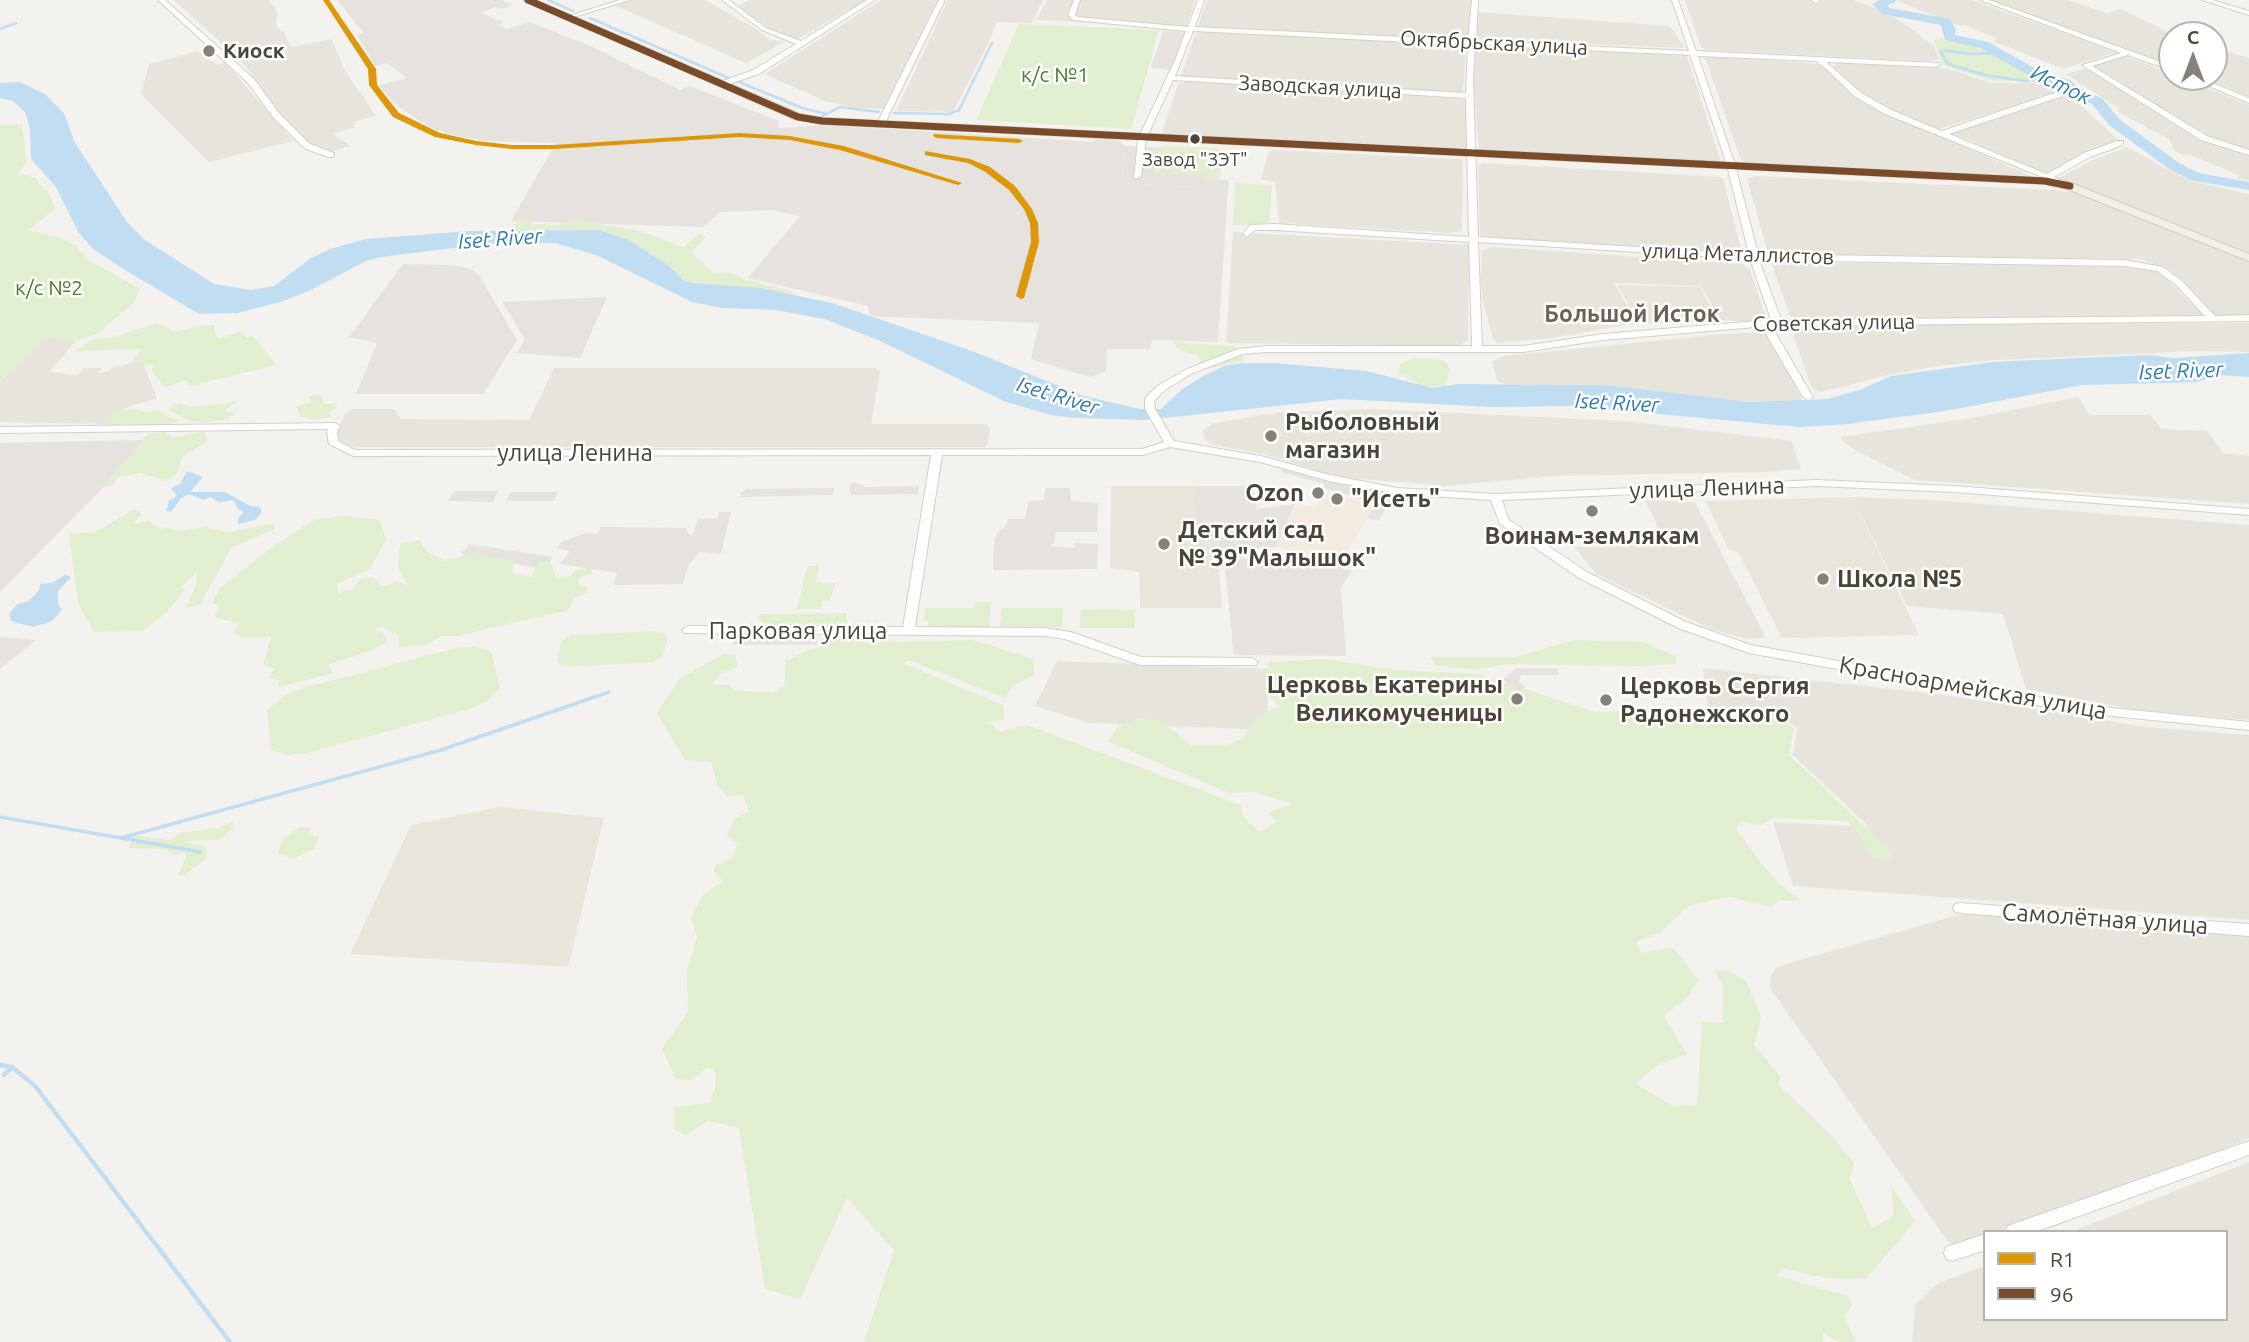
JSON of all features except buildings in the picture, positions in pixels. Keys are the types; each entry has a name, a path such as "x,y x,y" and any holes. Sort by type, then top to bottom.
{"main road":[{"path":"528,0 798,117 822,121 1142,139 2045,181 2070,186 2249,258"}],"street":[{"path":"161,0 251,81 276,115 307,146 331,155"},
{"path":"565,18 627,0"},
{"path":"725,0 764,29 801,44"},
{"path":"723,84 756,72 872,0"},
{"path":"880,125 942,0"},
{"name":"Октябрьская улица","path":"1077,0 1071,15 1075,19 1191,29 1936,65"},
{"path":"1137,177 1142,139 1191,29 1201,0"},
{"path":"1475,0 1469,96 1477,349"},
{"path":"1675,0 1731,166 1754,257 1775,317 1771,334 1808,397"},
{"path":"1983,0 2158,64"},
{"path":"2205,0 2249,13"},
{"path":"2128,53 2086,65 2204,138 2249,153"},
{"path":"1812,59 1828,65 1869,102 2070,186"},
{"name":"Заводская улица","path":"1170,78 1469,96"},
{"path":"2225,91 2249,101"},
{"path":"1941,134 2060,94"},
{"path":"2049,176 2087,155 2120,143"},
{"name":"улица Металлистов","path":"1247,234 1253,227 1275,227 1754,257 2144,265 2160,269 2169,275 2213,318"},
{"name":"Советская улица","path":"1170,444 1150,409 1150,400 1161,388 1190,371 1241,351 1523,349 1664,331 1772,323 2249,318"},
{"name":"улица Ленина","path":"0,430 335,426 332,432 333,442 353,453 1143,453 1170,444 1261,459 1371,487 1495,497 1817,483 1954,489 2249,512"},
{"name":"Парковая улица","path":"908,631 937,453"},
{"name":"Красноармейская улица","path":"1495,497 1504,522 1583,575 1682,625 1749,649 2074,708 2249,726"},
{"name":"Парковая улица","path":"688,631 1045,632 1067,635 1140,661 1252,662"},
{"name":"Самолётная улица","path":"1960,908 2249,930"},
{"path":"2019,1230 2249,1148"},
{"path":"1952,1253 1983,1243"}],"shaded area":[{"path":"174,0 269,0 278,13 278,29 284,33 291,47 332,39 344,69 376,116 353,122 355,127 333,134 351,146 329,152 309,145 283,118 243,63"},
{"path":"337,0 501,0 513,5 500,9 495,7 481,13 504,22 498,25 506,29 530,22 588,45 680,90 690,86 779,121 778,128 824,125 1094,142 1096,139 1117,140 1126,146 1121,183 1228,189 1218,342 1152,340 1150,349 1107,349 1106,371 1090,377 1031,359 1039,323 870,316 868,306 748,278 800,216 772,210 720,212 703,227 511,221 556,143 487,141 456,136 431,128 409,114 394,103 379,86 407,78 387,63 375,66 357,35 364,33"},
{"path":"631,0 705,0 758,30 770,40 786,41 746,63 614,5"},
{"path":"749,0 866,0 796,40 776,33 738,6"},
{"path":"881,0 938,0 884,109 857,108 825,101 765,74"},
{"path":"948,0 1004,0 990,40 953,112 896,111"},
{"path":"1004,0 1043,0 1031,23 996,22"},
{"path":"1047,0 1195,0 1187,26 1183,27 1036,20"},
{"path":"1207,0 1472,1 1468,38 1464,40 1198,26"},
{"path":"1685,0 1853,0 1888,13 1910,28 1934,46 1939,59 1931,61 1705,50 1701,47"},
{"path":"1896,0 1972,0 2116,52 2063,69 1993,41 1998,39 1965,25 1959,26"},
{"path":"1988,0 2068,0 2107,13 2121,9 2158,27 2158,60"},
{"path":"1479,12 1670,26 1685,48 1482,40 1476,36"},
{"path":"1163,31 1186,32 1171,70 1151,68"},
{"path":"1201,32 1461,44 1466,47 1463,92 1181,76 1195,35"},
{"path":"1474,45 1687,56 1721,162 1479,151 1472,70"},
{"path":"198,51 217,65 226,63 293,141 209,162 141,94 149,64"},
{"path":"2228,51 2249,58 2249,97 2228,88"},
{"path":"1709,56 1819,64 1868,105 2038,179 1745,163 1741,160 1705,58"},
{"path":"2125,56 2158,69 2158,91 2214,91 2249,105 2249,181 2236,178 2241,176 2174,150 2169,139 2116,111 2120,109 2066,74"},
{"path":"1838,63 1950,69 1991,83 2046,83 2057,85 2063,91 1939,129 1891,111 1867,97 1833,66"},
{"path":"1187,81 1462,99 1466,101 1468,150 1161,136 1178,84"},
{"path":"2068,93 2118,140 2082,154 2053,172 2043,172 1952,133 2059,94"},
{"path":"1126,146 1159,148 1153,173 1205,175 1205,179 1229,180 1228,189 1121,183"},
{"path":"2127,147 2187,180 2249,194 2249,254 2059,178 2093,160"},
{"path":"1269,151 1460,159 1463,161 1462,231 1449,233 1279,223 1275,182 1261,179"},
{"path":"1485,163 1720,177 1723,179 1742,252 1736,254 1483,239 1480,237 1478,165"},
{"path":"1755,176 2076,193 2249,261 2249,316 2215,316 2171,270 2141,259 1771,254 1768,253 1747,179"},
{"path":"1233,232 1469,245 1468,340 1459,346 1226,343"},
{"path":"1494,247 1743,264 1750,270 1766,318 1758,322 1721,320 1701,286 1614,283 1637,323 1553,338 1497,343 1493,338 1483,302 1481,277 1482,250"},
{"path":"1780,262 2137,267 2160,273 2204,316 1801,321 1790,316 1772,265"},
{"path":"403,264 452,265 471,269 479,275 517,340 483,394 356,394 377,343 349,337"},
{"path":"1618,285 1700,287 1718,321 1639,324"},
{"path":"607,297 580,358 517,353 525,339 502,302"},
{"path":"2249,323 2249,352 2198,351 1995,360 1888,375 1821,392 1814,390 1809,381 1794,337 1794,330 1799,327"},
{"path":"1767,332 1803,401 1730,401 1605,385 1504,384 1497,380 1492,362 1503,356"},
{"path":"47,337 76,341 49,372 78,375 84,368 102,368 98,373 142,361 157,398 126,408 104,424 0,422 0,382"},
{"path":"554,368 875,368 880,371 871,424 986,424 990,428 988,444 984,447 355,447 337,441 336,431 346,413 352,409 394,409 401,419 529,420"},
{"path":"2078,397 2090,415 2150,415 2162,429 2207,431 2223,453 2249,456 2249,504 1915,480 1859,452 1843,442 1841,437 1972,418"},
{"path":"1373,409 1625,421 1792,441 1801,469 1553,476 1446,486 1339,477 1264,454 1214,445 1205,440 1202,431 1214,423 1283,412"},
{"path":"145,440 100,491 0,592 0,443"},
{"path":"1286,466 1397,491 1378,521 1367,518 1377,503 1323,488 1324,484 1281,472"},
{"path":"852,482 866,487 919,486 918,494 851,495 849,488"},
{"name":"Детский сад № 39\"Малышок\"","path":"1111,486 1193,486 1196,540 1217,540 1222,608 1140,608 1139,572 1110,568"},
{"path":"1193,486 1252,486 1257,509 1295,504 1276,547 1218,549 1217,540 1196,540"},
{"path":"834,488 833,495 741,497 740,493 747,489"},
{"path":"1045,488 1070,488 1071,501 1098,503 1097,532 1056,532 1054,543 1049,546 1074,548 1075,543 1098,544 1097,569 993,570 994,540 999,530 1004,528 1009,519 1025,519 1029,501 1044,500"},
{"path":"454,491 498,491 493,502 448,501"},
{"path":"1325,491 1374,506 1340,564 1276,547 1295,504 1314,507"},
{"path":"511,492 558,492 554,501 506,501"},
{"path":"1852,497 1931,500 2249,525 2249,720 2137,710 2026,689 2003,614 1907,606"},
{"name":"Школа №5","path":"1852,497 1919,635 1782,638 1738,552 1729,550 1705,501"},
{"path":"1645,500 1695,502 1766,638 1746,639 1711,629 1596,574 1574,547 1666,545"},
{"path":"719,512 731,512 721,554 700,552 688,566 683,584 613,585 617,573 560,564 570,551 557,548 562,541 587,533 597,534 601,527 686,528 688,534 693,534 698,519 718,518"},
{"path":"469,545 553,557 544,569 460,554"},
{"path":"1291,558 1331,564 1352,571 1341,587 1346,656 1234,655 1224,559"},
{"path":"735,636 818,636 817,645 733,645"},
{"path":"0,637 36,640 0,669"},
{"path":"1057,661 1268,669 1268,730 1089,723 1035,706"},
{"path":"1516,668 1557,668 1559,675 1521,675 1519,681 1526,687 1517,691 1503,680"},
{"path":"1703,668 1944,695 2147,727 2249,735 2249,920 1793,886 1773,822 1869,827 1793,755 1797,728 1782,718 1708,709"},
{"path":"500,807 604,818 568,967 350,954 411,825"},
{"path":"1976,914 2249,934 2249,1138 2114,1196 2019,1230 1983,1230 1983,1242 1965,1248 1949,1243 1770,988 1770,977 1777,967 1957,915"},
{"path":"2249,1162 2249,1342 1912,1342 1915,1304 1939,1283 1983,1266 1983,1321 2228,1321 2228,1230 2075,1230"}],"green space":[{"name":"к/с №1","path":"1019,24 1159,30 1131,129 976,120"},
{"path":"1949,37 1984,45 2036,74 2050,76 2044,81 1992,81 1949,67 1942,64 1934,40"},
{"name":"к/с №2","path":"0,125 22,125 27,162 18,173 36,178 43,189 48,191 55,209 28,230 76,245 87,259 140,289 133,303 97,334 76,341 47,337 0,382"},
{"path":"1159,148 1216,148 1223,152 1220,179 1204,179 1204,175 1153,174"},
{"path":"1235,183 1272,185 1269,226 1233,225"},
{"path":"529,219 532,224 557,225 573,219 640,231 683,247 700,233 706,237 691,253 714,273 730,272 746,280 799,295 692,283 683,280 629,240 599,230 517,230 513,227 517,221"},
{"name":"к/с №2","path":"158,323 174,332 201,325 215,325 215,334 220,339 241,331 247,338 252,335 276,365 191,386 186,380 165,387 152,372 153,364 143,366 142,361 131,363 141,349 76,351 93,339 109,338"},
{"path":"1172,342 1235,346 1245,361 1210,368 1201,366 1199,356 1178,349"},
{"path":"1414,358 1443,360 1450,368 1446,385 1425,387 1399,374 1400,364"},
{"path":"320,395 325,405 337,402 335,410 329,413 332,417 313,420 300,416 296,406 312,402 309,398"},
{"path":"239,401 224,410 235,414 228,419 205,423 189,421 168,410 173,403 189,407"},
{"path":"135,409 145,412 160,410 168,417 179,420 170,424 105,425 109,417 117,411"},
{"path":"165,431 172,438 205,431 207,442 182,457 177,473 167,481 140,473 117,478 115,485 101,488 148,434"},
{"path":"135,509 142,514 133,524 149,521 160,529 167,527 176,531 207,527 229,532 274,523 275,529 231,548 200,605 186,608 196,584 197,572 180,588 186,589 168,611 143,631 94,632 78,604 69,534 95,532"},
{"path":"346,516 380,520 386,540 370,569 337,584 338,593 352,590 361,579 372,577 382,586 397,582 408,585 398,568 400,544 419,540 427,552 446,561 473,553 514,561 512,574 531,577 538,562 551,562 556,578 572,576 573,571 590,568 593,574 579,577 579,585 588,587 586,593 573,599 569,610 456,636 441,636 427,645 399,647 399,637 384,627 374,630 382,632 388,641 370,651 328,665 333,673 278,687 279,680 269,678 274,669 263,665 271,637 243,638 233,632 239,624 214,617 219,607 212,603 220,588 275,545 314,520"},
{"path":"807,566 819,566 816,583 836,583 830,600 822,601 820,609 797,609"},
{"path":"976,602 991,602 989,628 928,627 928,621 924,621 925,608 974,608"},
{"path":"1002,608 1063,608 1062,627 1000,626"},
{"path":"1081,609 1135,610 1135,628 1080,628"},
{"path":"847,613 847,624 764,625 758,617 761,614"},
{"path":"654,631 665,633 667,641 663,656 653,662 569,667 558,664 557,661 562,641 571,635"},
{"path":"874,637 898,642 973,640 1033,659 1034,675 1014,686 1004,698 909,660 903,663 1003,705 1004,720 989,722 999,732 1027,725 1241,805 1243,817 1259,832 1276,822 1269,812 1293,804 1254,792 1229,793 1107,741 1118,727 1137,718 1161,721 1191,745 1225,745 1241,739 1259,716 1280,706 1263,691 1270,662 1325,659 1397,670 1478,674 1596,712 1697,710 1721,720 1763,716 1778,719 1794,728 1789,755 1893,853 1892,862 1871,856 1861,837 1847,821 1774,818 1761,825 1741,822 1736,829 1759,860 1779,884 1802,901 1779,900 1771,907 1730,897 1689,905 1660,933 1636,942 1641,953 1673,948 1699,980 1687,997 1664,1016 1687,1054 1657,1065 1636,1084 1673,1106 1697,1105 1702,1022 1722,1023 1723,987 1715,971 1728,970 1747,982 1761,1018 1754,1045 1780,1076 1779,1085 1833,1137 1854,1163 1850,1179 1872,1228 1893,1216 1892,1187 1915,1221 1866,1279 1826,1278 1783,1269 1776,1276 1849,1296 1852,1305 1844,1317 1856,1342 1840,1342 1823,1333 1823,1342 864,1342 894,1250 847,1198 800,1299 765,1289 739,1128 708,1121 686,1135 674,1129 674,1107 709,1103 715,1089 716,1073 707,1067 692,1080 676,1079 662,1048 688,1012 687,970 697,937 691,917 703,895 723,881 714,873 715,865 734,857 737,843 727,835 735,818 749,811 743,795 728,797 717,784 711,762 685,760 657,713 680,678 724,654 736,655 737,667 720,674 712,684 728,685 734,690 773,693 784,686 786,661 808,650 819,648 824,638"},
{"path":"1573,640 1645,642 1677,657 1675,664 1508,664 1475,670 1435,665 1430,657 1516,657"},
{"path":"474,647 491,651 500,688 487,701 470,709 307,753 288,755 271,750 267,710 282,697 300,689 456,648"},
{"path":"233,822 233,828 219,840 182,841 206,847 207,858 185,875 178,875 185,853 173,855 166,849 129,848 133,835 168,840 181,833 219,828"},
{"path":"300,827 310,827 309,834 319,837 315,848 293,859 278,854 282,840"}],"water":[{"name":"Iset River","path":"20,82 45,94 64,113 74,141 127,222 145,240 214,284 251,290 274,286 311,258 333,248 366,239 469,231 599,230 629,240 669,266 683,280 692,283 760,288 832,303 972,351 1084,396 1140,409 1161,409 1181,390 1201,377 1224,366 1241,363 1367,371 1432,388 1458,384 1605,385 1749,402 1828,399 1862,389 1891,376 1994,362 2149,355 2174,358 2249,353 2249,377 2221,375 2197,382 2082,385 1945,411 1847,424 1799,427 1572,406 1492,407 1342,399 1145,420 1076,418 1051,415 1006,402 878,340 824,319 776,310 723,308 692,302 596,255 555,243 486,244 381,257 366,261 309,291 280,302 237,313 199,314 93,249 79,233 56,187 31,159 30,129 25,112 13,101 0,98 0,83"},
{"path":"187,471 203,477 190,492 225,492 250,506 260,507 262,512 255,520 238,524 238,518 244,512 239,510 233,500 219,502 210,497 203,500 189,494 181,498 171,512 166,511 169,501 177,496 171,488 180,484"},
{"path":"65,575 71,577 58,591 58,603 62,610 52,621 33,627 11,621 9,613 18,604 29,601 39,590 40,584 52,583"}],"waterway":[{"path":"548,0 573,11"},
{"name":"Исток","path":"1888,0 1891,1 1878,4 1886,11 1945,22 1950,29 1949,37 1984,45 2036,74 2065,83 2080,95 2097,101 2114,122 2174,166 2195,177 2249,186"},
{"path":"590,18 731,79"},
{"path":"0,29 16,23"},
{"path":"894,113 949,114 959,110 992,43"},
{"path":"1944,50 1969,54 1998,53"},
{"path":"1940,51 1948,64 1985,75 2025,81 2038,80 2036,74"},
{"path":"739,82 802,108 827,114"},
{"path":"827,114 840,107 879,112"},
{"path":"819,118 827,114"},
{"path":"121,838 441,750 609,692"},
{"path":"0,817 201,852"},
{"path":"0,1065 12,1067"},
{"path":"4,1075 12,1067"},
{"path":"12,1067 35,1086 230,1342"}],"transit line":[{"name":"R1","path":"326,0 372,69 373,85 396,115 438,135 512,147 554,147 739,135 790,138 841,148 958,183"},
{"name":"96","path":"528,0 798,117 822,121 2045,181 2070,186"},
{"name":"R1","path":"937,136 1019,141"},
{"name":"R1","path":"928,153 970,161 987,169 1012,188 1028,209 1034,223 1035,242 1021,296"}],"place":[{"name":"Киоск","path":"209,51"},
{"name":"Завод \"ЗЭТ\"","path":"1195,139"},
{"name":"Рыболовный магазин","path":"1271,436"},
{"name":"Ozon","path":"1318,493"},
{"name":"\"Исеть\"","path":"1337,499"},
{"name":"Воинам-землякам","path":"1592,511"},
{"name":"Детский сад № 39\"Малышок\"","path":"1164,544"},
{"name":"Школа №5","path":"1823,579"},
{"name":"Церковь Екатерины Великомученицы","path":"1517,699"},
{"name":"Церковь Сергия Радонежского","path":"1606,700"}],"district":[{"name":"Большой Исток","path":"1632,314"}]}
